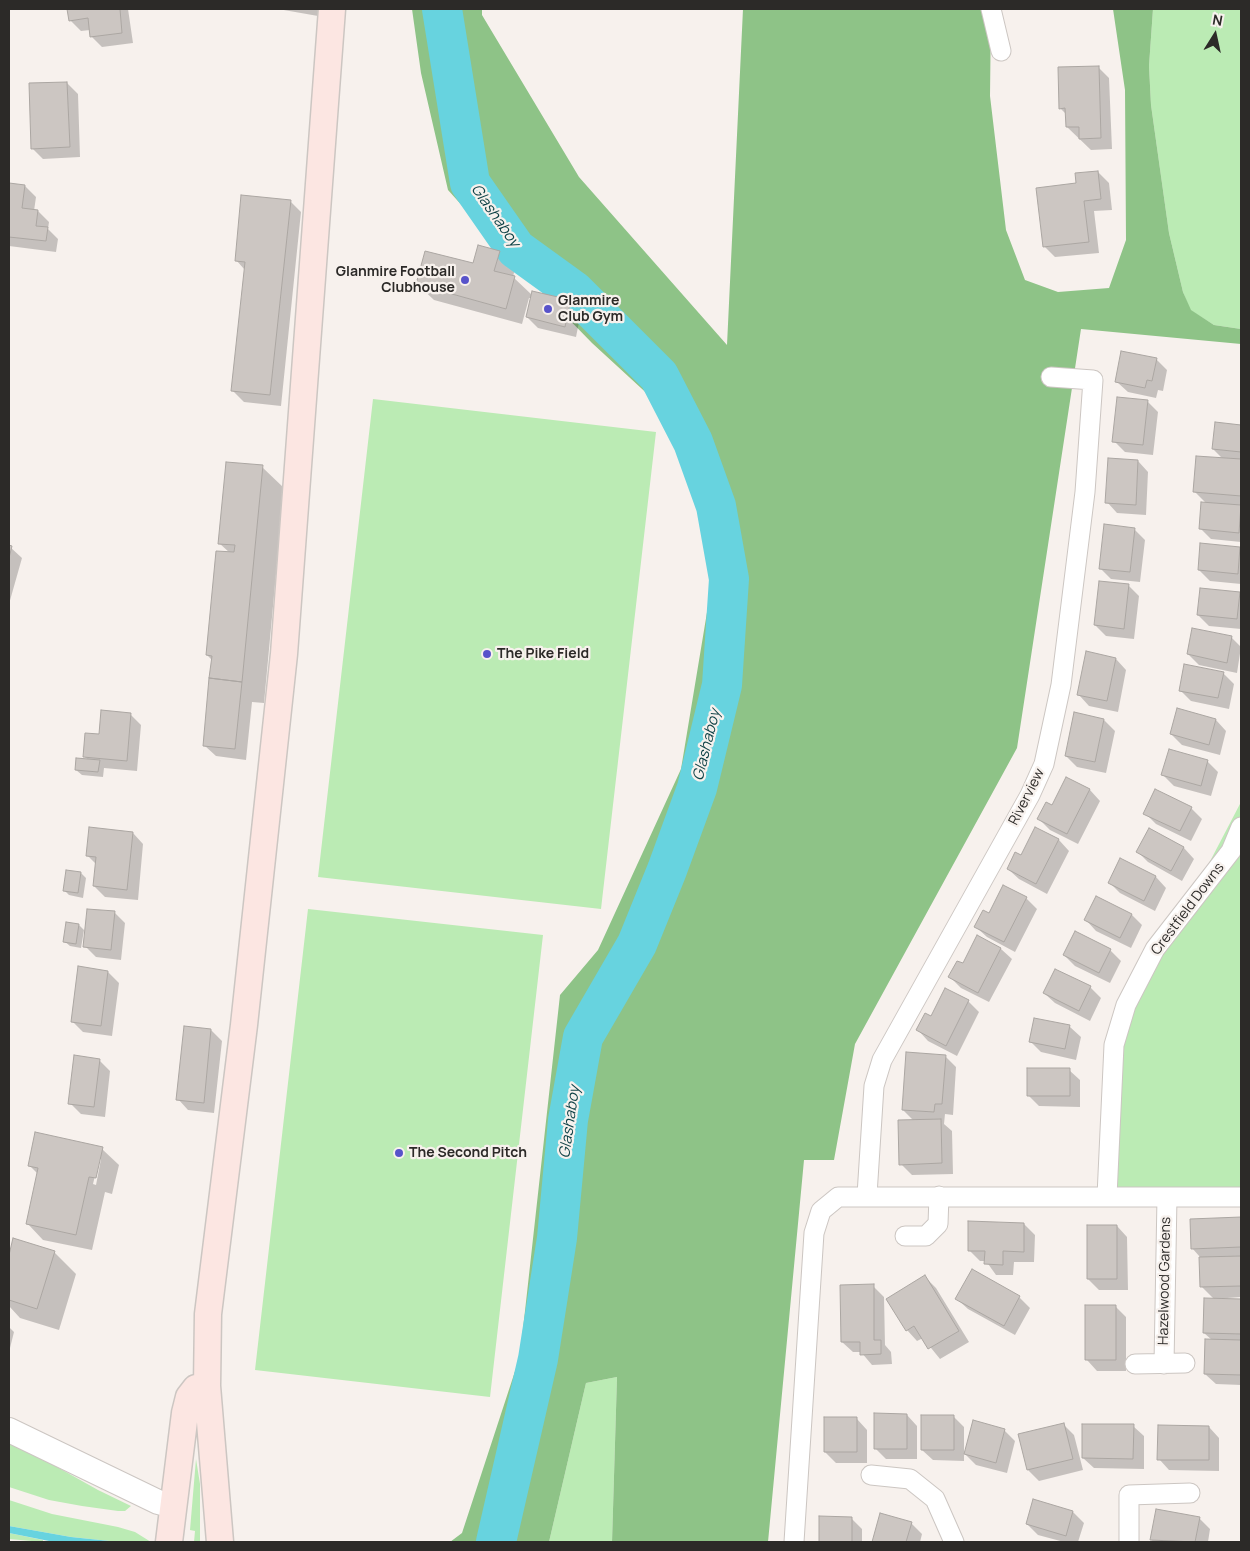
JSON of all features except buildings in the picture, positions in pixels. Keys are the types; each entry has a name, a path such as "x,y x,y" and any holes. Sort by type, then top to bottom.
{"main road":[{"path":"220,1542 208,1386 208,1314 244,1025 284,654 332,9"},
{"path":"169,1542 185,1412 189,1397 196,1388 208,1386"}],"street":[{"path":"990,9 1001,51"},
{"name":"Riverview","path":"867,1195 874,1086 882,1060 1030,795 1044,764 1061,685 1085,492 1093,380 1052,377"},
{"name":"Crestfield Downs","path":"1108,1196 1114,1045 1126,1005 1155,949 1231,851 1241,827"},
{"path":"794,1542 814,1233 821,1211 838,1197 867,1195 1241,1197"},
{"path":"905,1236 926,1236 938,1224 939,1196"},
{"name":"Hazelwood Gardens","path":"1164,1364 1167,1197"},
{"name":"Hazelwood Gardens","path":"1135,1364 1185,1364"},
{"path":"9,1430 158,1502 173,1506"},
{"path":"871,1475 910,1479 936,1499 954,1542"},
{"path":"1129,1542 1128,1495 1190,1493"}],"green space":[{"path":"412,9 482,9 482,15 579,177 727,345 743,9 991,9 990,96 1006,230 1025,280 1058,292 1109,288 1126,240 1125,90 1113,9 1153,9 1149,66 1151,105 1169,233 1183,292 1191,310 1214,325 1241,329 1241,344 1081,329 1017,748 855,1044 834,1160 804,1160 768,1542 612,1542 617,1377 586,1383 549,1542 450,1542 462,1533 520,1356 560,995 598,950 681,769 715,564 696,482 666,411 592,343 510,259 448,190 421,73"},
{"path":"1153,9 1241,9 1241,329 1214,325 1190,310 1183,292 1169,233 1151,105 1149,66"},
{"name":"The Pike Field","path":"373,399 656,432 601,909 318,877"},
{"path":"1241,802 1241,1196 1107,1196 1114,1045"},
{"name":"The Second Pitch","path":"308,909 543,935 490,1397 255,1370"},
{"path":"617,1377 612,1542 549,1542 586,1383"},
{"path":"9,1440 98,1490 131,1506 125,1511 118,1511 82,1506 49,1500 9,1487"},
{"path":"196,1459 200,1484 200,1542 194,1542 195,1531 190,1530"},
{"path":"9,1500 52,1514 135,1532 151,1542 119,1542 71,1537 9,1526"},
{"path":"9,1533 43,1540 43,1542 9,1539"}],"water":[{"path":"9,1526 71,1537 119,1542 54,1542 9,1533"}],"waterway":[{"name":"Glashaboy","path":"442,9 470,183 516,249 574,291 659,376 693,442 716,506 729,579 722,685 697,788 637,944 583,1037 568,1120 557,1238 538,1359 496,1542"}],"place":[{"name":"Glanmire Football Clubhouse","path":"465,280"},
{"name":"Glanmire Club Gym","path":"548,309"},
{"name":"The Pike Field","path":"487,654"},
{"name":"The Second Pitch","path":"399,1153"}]}
